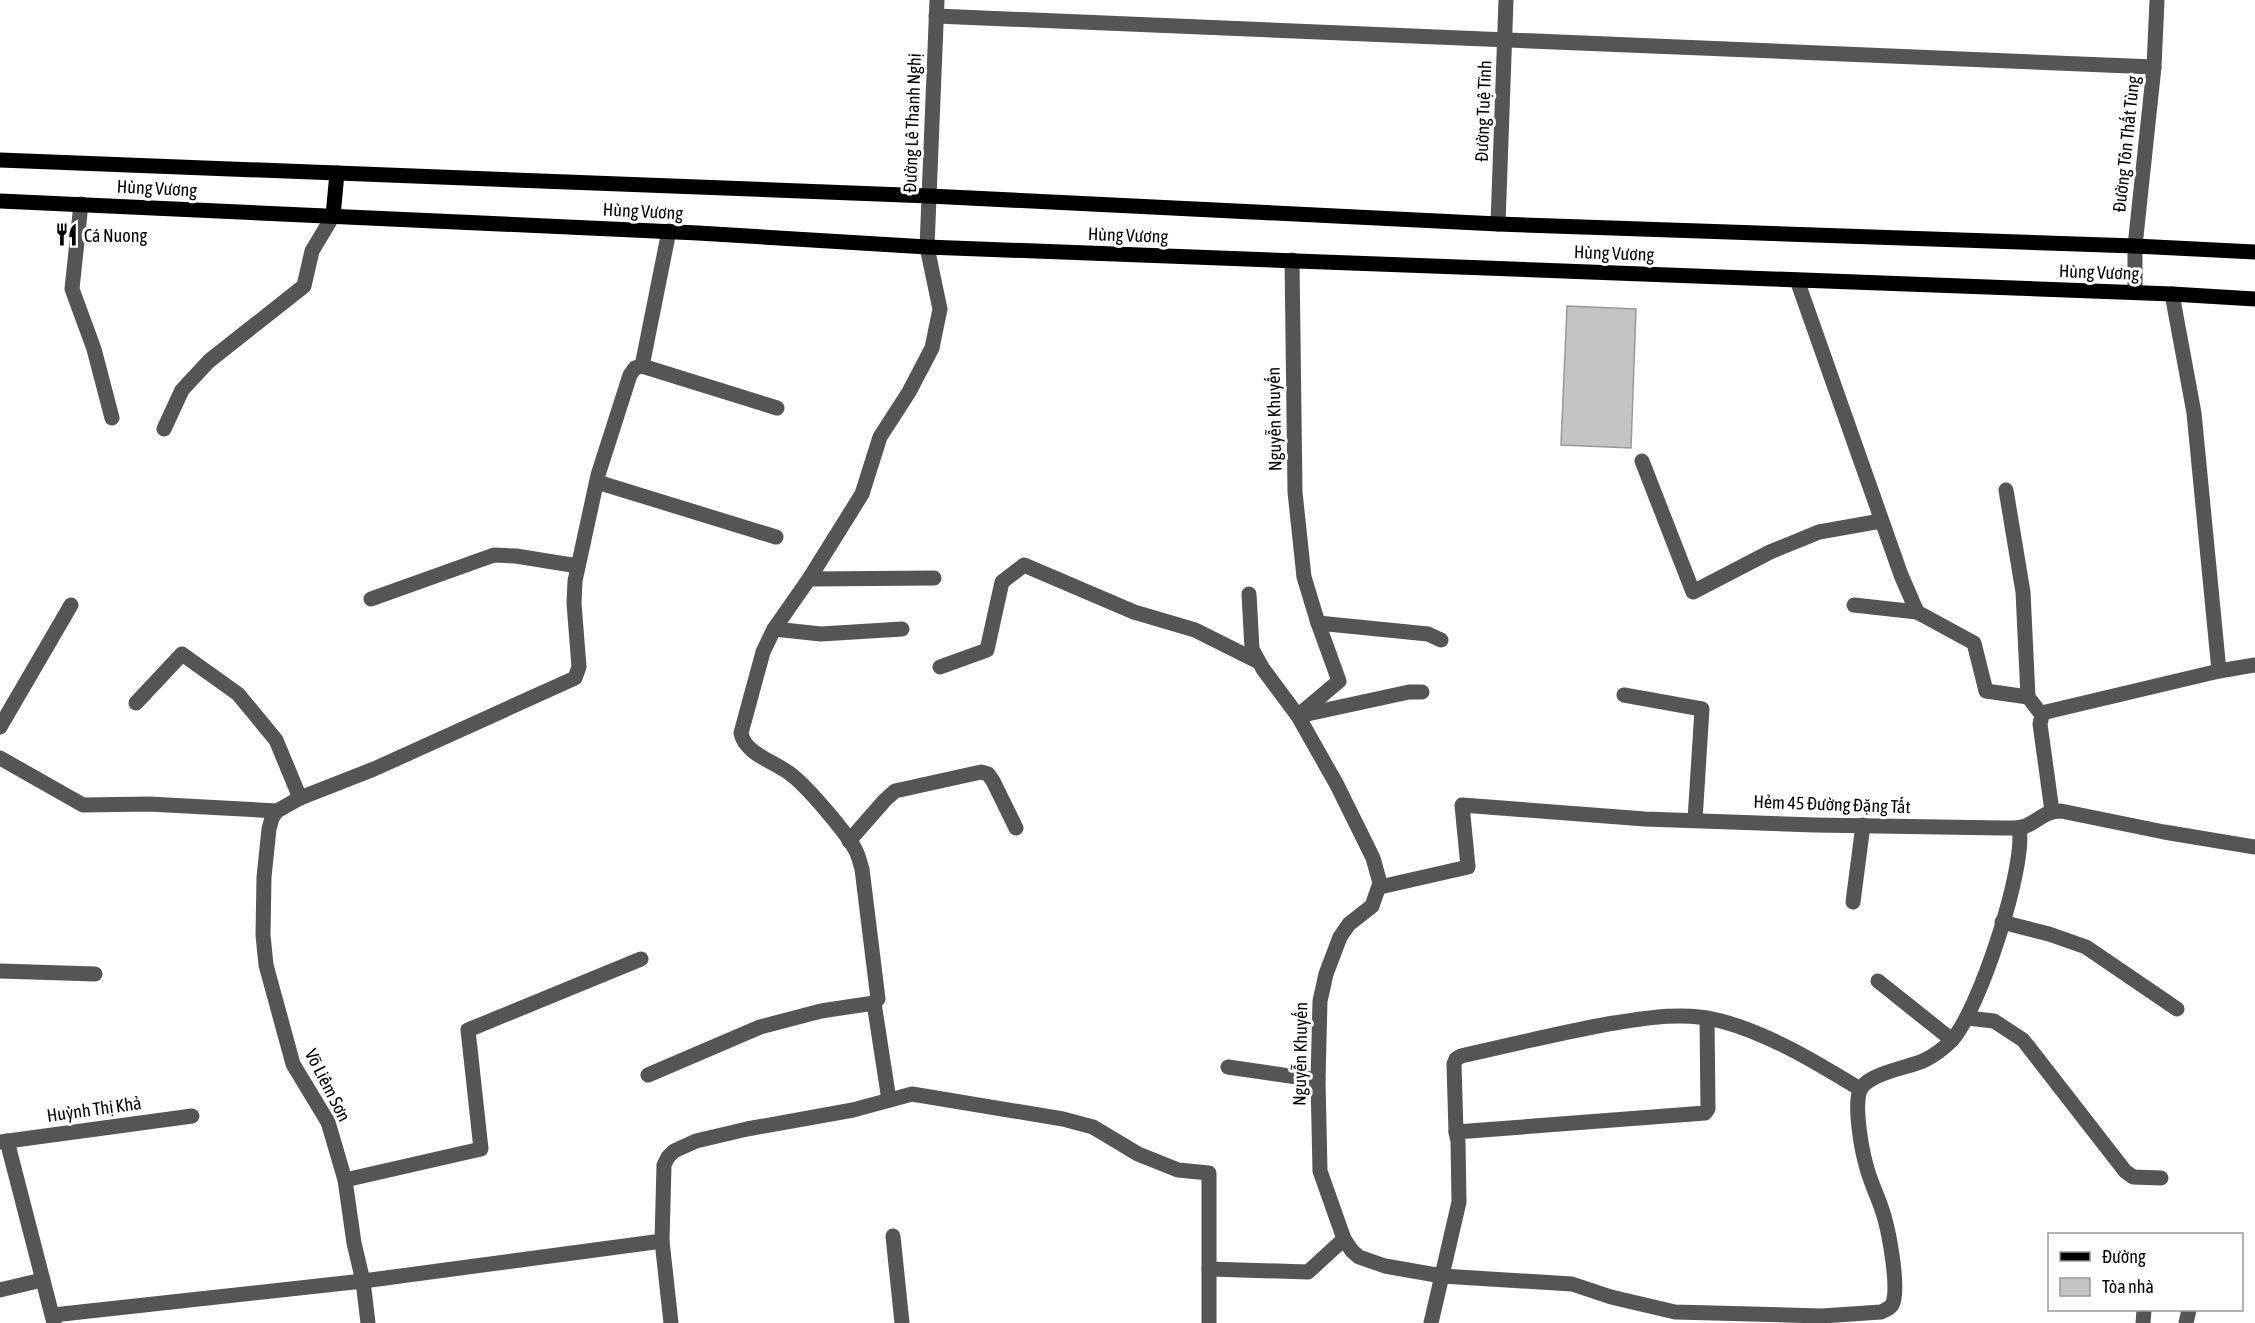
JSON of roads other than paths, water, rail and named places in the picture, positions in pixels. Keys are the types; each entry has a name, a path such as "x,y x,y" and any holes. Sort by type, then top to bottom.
{"main road":[{"name":"Hùng Vương","path":"0,160 929,196 1498,224 2255,252"},
{"path":"333,216 337,173"},
{"name":"Hùng Vương","path":"0,201 669,231 927,247 2136,292 2255,299"}],"street":[{"name":"Đường Lê Thanh Nghị","path":"849,841 793,775 751,749 742,741 741,733 763,652 774,629 809,579 862,494 880,436 909,392 932,348 940,309 927,247 937,0"},
{"name":"Đường Tuệ Tĩnh","path":"1498,224 1506,0"},
{"name":"Đường Tôn Thất Tùng","path":"2136,292 2135,246 2154,68 2157,0"},
{"path":"936,16 2154,68"},
{"path":"81,204 72,289 94,349 112,418"},
{"path":"164,429 182,390 209,362 304,286 312,251 333,216"},
{"path":"642,366 669,231"},
{"name":"Nguyễn Khuyến","path":"1292,260 1295,492 1304,577 1339,681 1298,716"},
{"path":"1797,280 1881,521 1917,612"},
{"path":"2172,294 2194,413 2219,671"},
{"path":"0,758 83,805 149,804 277,811 300,798 374,769 575,678 579,667 574,595 578,566 597,482 630,375 635,368 642,366 777,408"},
{"path":"1642,461 1693,592 1770,552 1820,532 1881,521"},
{"path":"597,482 776,537"},
{"path":"2006,490 2023,592 2028,697 2042,715"},
{"path":"371,599 494,555 516,556 578,566"},
{"path":"940,667 987,650 1002,582 1024,565 1134,612 1195,630 1257,660"},
{"path":"809,579 934,578"},
{"path":"1249,594 1252,650 1298,716 1337,784 1377,867 1380,887"},
{"path":"0,727 72,605"},
{"path":"1854,605 1917,612 1974,643 1986,691 2028,697"},
{"path":"1318,623 1428,634 1441,640"},
{"path":"774,629 820,634 902,629"},
{"path":"136,703 182,654 238,694 276,740 300,798"},
{"path":"2255,665 2219,671 2046,712 2042,715 2040,724 2052,811 2255,847"},
{"path":"1298,716 1409,692 1422,692"},
{"path":"1624,695 1702,710 1695,820"},
{"path":"648,1075 760,1027 820,1011 874,1003 878,999 862,869 855,849 849,841 885,800 896,791 981,772 988,774 1016,828"},
{"name":"Hẻm 45 Đường Đặng Tất","path":"1380,887 1468,867 1462,805 1645,819 2019,828 2052,811"},
{"name":"Võ Liêm Sơn","path":"277,811 269,829 264,877 263,935 266,965 293,1065 328,1122 345,1180 368,1323"},
{"path":"1853,902 1863,825"},
{"path":"1431,1323 1459,1202 1454,1065 1456,1059 1580,1029 1680,1015 1707,1018 1755,1031 1860,1089 1873,1078 1934,1055 1952,1040 1966,1018 1991,958 2002,922 2019,857 2021,837 2019,828"},
{"name":"Nguyễn Khuyến","path":"1380,887 1371,906 1349,924 1340,937 1324,981 1320,1001 1318,1080 1320,1171 1344,1239 1359,1257 1371,1262 1442,1276 1572,1284 1611,1297 1675,1312 1822,1316 1888,1310 1893,1304 1895,1275 1884,1215 1865,1163 1857,1102 1860,1089"},
{"path":"2002,922 2086,947 2177,1009"},
{"path":"345,1180 481,1149 468,1030 641,959"},
{"path":"0,971 95,974"},
{"path":"1878,981 1952,1040"},
{"path":"874,1003 889,1100"},
{"path":"1456,1132 1705,1113 1708,1109 1707,1018"},
{"path":"1966,1018 1994,1021 2023,1040 2125,1171 2133,1177 2161,1178"},
{"path":"1228,1068 1318,1080"},
{"path":"671,1323 662,1241 663,1173 668,1157 674,1151 696,1141 737,1131 853,1110 912,1094 1063,1119 1093,1127 1138,1154 1178,1170 1209,1173 1209,1323"},
{"name":"Huỳnh Thị Khả","path":"3,1141 192,1116"},
{"path":"3,1141 54,1319 662,1241"},
{"path":"893,1236 902,1323"},
{"path":"1209,1269 1308,1272 1344,1239"},
{"path":"0,1290 42,1280"}],"place":[{"name":"Cá Nuong","path":"66,235"}]}
